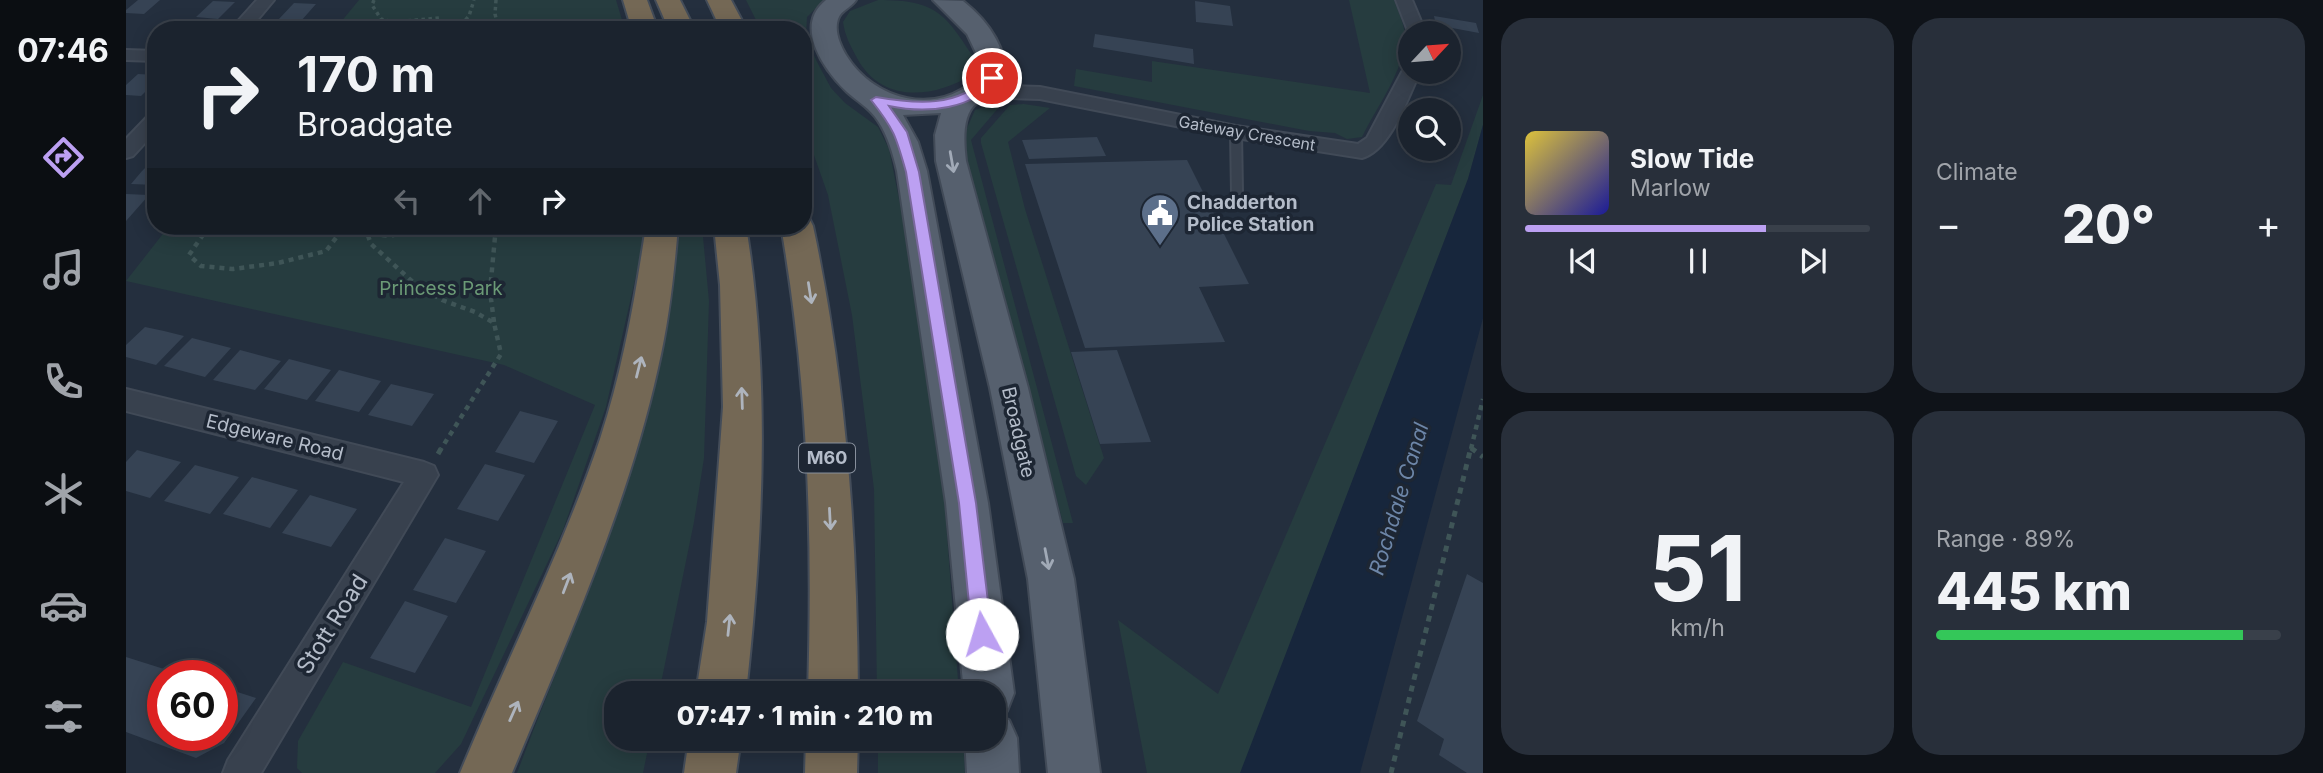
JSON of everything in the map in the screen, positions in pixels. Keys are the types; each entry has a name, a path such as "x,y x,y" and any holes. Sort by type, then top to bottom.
{"highway":[{"path":"635,0 642,21"},
{"path":"668,0 678,21"},
{"path":"719,0 730,21"},
{"path":"485,767 542,647 587,531 626,415 651,315 661,235"},
{"path":"723,681 730,622 743,407 737,285 731,235"},
{"name":"M60","path":"799,235 823,377 835,607 833,681"},
{"path":"710,773 713,751"},
{"path":"831,773 832,751"}],"main road":[{"path":"844,0 827,12 823,22 827,43 845,75 859,90 876,100 891,114 901,132 912,172 967,503 988,681"},
{"path":"876,100 925,107 980,86 991,53 966,16 945,0"},
{"name":"Broadgate","path":"980,86 952,118 948,137 951,161 1009,388 1051,579 1074,773"},
{"path":"992,751 993,773"}],"street":[{"path":"247,21 267,0"},
{"path":"1404,0 1412,21"},
{"path":"126,55 147,56"},
{"name":"Gateway Crescent","path":"980,86 1040,93 1343,150 1362,150 1376,142 1405,84"},
{"name":"Gateway Crescent","path":"980,86 1040,93"},
{"path":"126,151 147,129"},
{"name":"Edgeware Road","path":"126,400 424,475"},
{"name":"Stott Road","path":"241,773 424,475"}],"lane":[{"path":"1236,132 1237,192"}],"path":[{"path":"374,0 372,5 381,19 389,21"},
{"path":"464,21 469,16 474,0"},
{"path":"496,0 497,21"},
{"path":"404,21 439,18 442,21"},
{"path":"203,235 189,255 201,266 233,268 278,263 326,251 338,235"},
{"path":"368,235 372,244 414,283 442,300 475,312 494,323"},
{"path":"375,235 388,238 401,235"},
{"path":"424,475 501,354 490,291 495,235"},
{"path":"1391,773 1483,399"},
{"path":"1471,448 1483,457"}],"green space":[{"path":"359,0 616,0 622,21 342,21"},
{"path":"746,0 824,0 807,17 807,21 756,21"},
{"path":"878,0 914,3 938,13 956,32 976,61 972,75 941,89 924,92 893,89 879,83 867,73 857,58 846,36 843,22 850,11"},
{"path":"1349,0 1394,0 1402,21 1398,21 1398,68 1362,137 1347,139 1335,133 1309,131 1074,86 1076,69 1152,82 1152,61 1370,93"},
{"path":"812,50 831,88 845,103 878,127 889,149 908,244 943,482 958,681 877,681 874,489 852,315 828,195 812,150"},
{"path":"1483,95 1483,125 1468,179 1241,773 1147,773 1118,620 1218,694 1436,184 1451,185"},
{"path":"1006,99 971,140 1073,523 1063,523 964,156 963,137 975,110"},
{"path":"1010,105 1050,108 1008,142 1025,209 1104,458 1086,485 1076,476 981,143 981,138"},
{"name":"Princess Park","path":"162,235 644,235 606,407 563,530 461,744 435,773 302,773 297,768 298,741 343,662 471,707 595,405 504,365 126,281"},
{"path":"678,235 703,235 709,301 704,458 694,522 661,681 604,681 604,751 648,751 643,773 517,773 597,569 626,486 653,391 664,336"},
{"path":"878,751 964,751 965,773 878,773"}],"water":[{"name":"Rochdale Canal","path":"1483,125 1483,318 1360,773 1240,773 1468,179"}],"building":[{"path":"138,0 160,0 144,14 126,13"},
{"path":"213,1 235,2 218,19 196,17"},
{"path":"1195,1 1230,6 1233,26 1196,22"},
{"path":"294,3 316,4 301,21 278,20"},
{"path":"1434,16 1476,23 1479,33 1461,30 1461,21 1435,21"},
{"path":"1095,34 1193,49 1194,64 1093,47"},
{"path":"138,74 147,74 147,90 141,96 126,95 126,85"},
{"path":"1097,137 1106,156 1029,159 1022,140"},
{"path":"1187,160 1249,284 1199,287 1225,342 1085,348 1025,164"},
{"path":"147,166 147,185 131,184"},
{"path":"126,194 147,195 147,197 126,221"},
{"path":"145,327 184,336 156,365 126,357 126,345"},
{"path":"192,338 231,348 205,377 164,366"},
{"path":"240,350 281,361 255,390 213,380"},
{"path":"1117,350 1151,442 1100,444 1071,352"},
{"path":"289,359 331,370 307,400 264,389"},
{"path":"339,370 381,381 359,412 315,401"},
{"path":"391,384 434,394 412,426 368,415"},
{"path":"520,411 558,421 534,463 495,452"},
{"path":"137,450 181,462 150,498 126,491 126,462"},
{"path":"485,464 525,475 498,521 457,509"},
{"path":"195,465 239,477 210,514 164,501"},
{"path":"252,477 298,490 270,528 223,514"},
{"path":"310,495 357,509 331,547 282,533"},
{"path":"445,538 486,551 456,603 413,590"},
{"path":"1467,574 1483,583 1483,773 1467,773 1439,755 1444,739 1417,721"},
{"path":"405,601 448,616 415,673 370,658"},
{"path":"126,657 147,664 147,740 126,732"},
{"path":"238,692 256,698 238,723"},
{"path":"177,751 209,751 196,758"}],"place":[{"name":"Chadderton Police Station","path":"1160,247"}],"route":[{"path":"982,634 967,503 908,149 891,114 876,100 912,107 945,105 981,91 992,78"}]}
